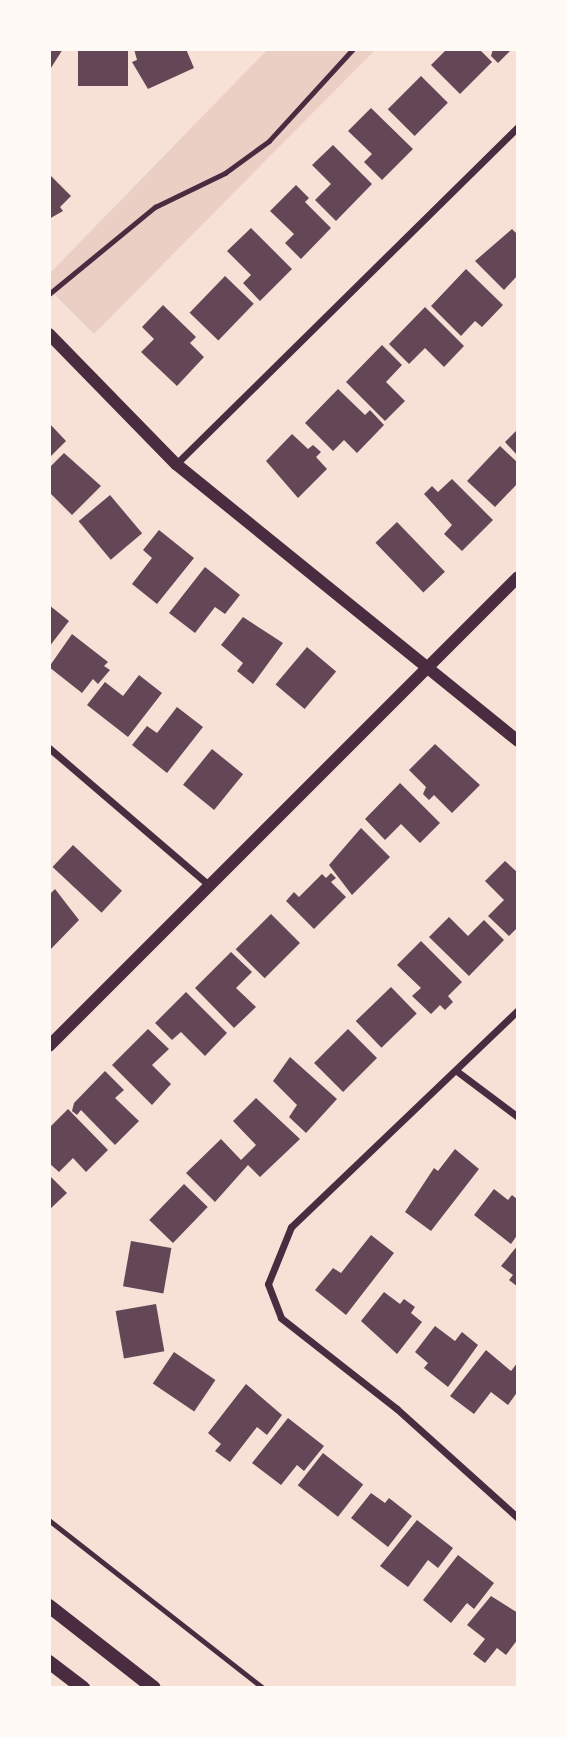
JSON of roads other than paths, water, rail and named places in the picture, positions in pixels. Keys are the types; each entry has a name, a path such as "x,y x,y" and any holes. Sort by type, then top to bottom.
{"main road":[{"path":"49,1605 154,1688"},
{"path":"49,1661 83,1688"}],"street":[{"path":"176,464 518,127"},
{"path":"49,334 176,464 426,670 518,741"},
{"path":"49,1046 518,577"},
{"path":"49,748 209,885"},
{"path":"518,1010 458,1072 291,1227 268,1284 281,1318 397,1409 518,1518"},
{"path":"458,1072 518,1117"}]}
